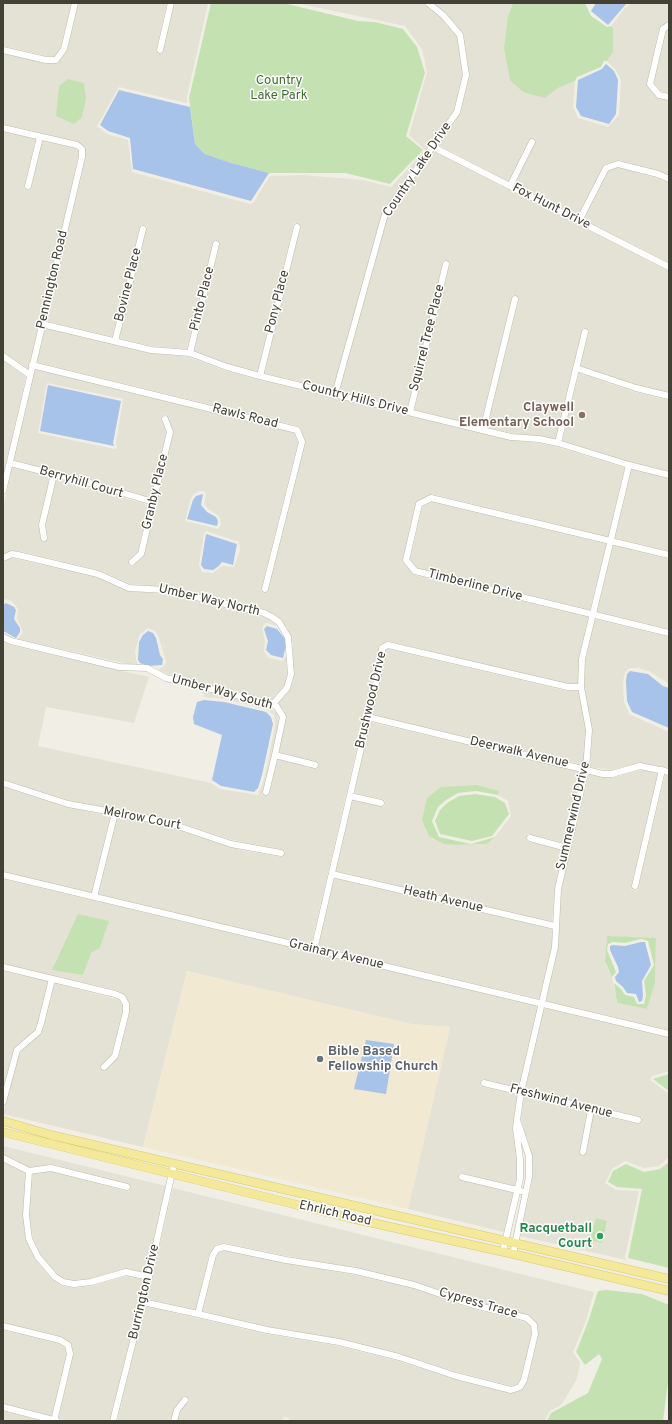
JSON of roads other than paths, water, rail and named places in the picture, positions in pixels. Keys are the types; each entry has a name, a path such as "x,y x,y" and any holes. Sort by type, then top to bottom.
{"main road":[{"name":"Ehrlich Road","path":"3,1121 174,1164 516,1242 669,1279"},
{"name":"Ehrlich Road","path":"3,1132 352,1219 503,1251 669,1291"}],"street":[{"path":"3,50 46,60 56,60 64,49 75,3"},
{"path":"160,50 171,3"},
{"name":"Country Lake Drive","path":"335,394 385,214 457,112 466,76 460,35 442,15 428,3"},
{"path":"669,25 663,29 650,84 659,95 669,97"},
{"name":"Pennington Road","path":"3,128 77,145 82,149 82,157 3,490"},
{"path":"28,186 40,136"},
{"path":"510,186 532,142"},
{"name":"Fox Hunt Drive","path":"433,147 669,267"},
{"path":"579,221 606,168 618,164 658,174 669,179"},
{"name":"Pony Place","path":"260,376 297,227"},
{"name":"Bovine Place","path":"115,341 143,229"},
{"name":"Pinto Place","path":"190,353 216,244"},
{"name":"Squirrel Tree Place","path":"410,412 446,264"},
{"path":"484,430 515,299"},
{"name":"Country Hills Drive","path":"42,324 151,350 190,353 227,367 260,376 511,437 539,439 558,443 629,465 669,474"},
{"path":"558,443 585,332"},
{"path":"3,356 30,375"},
{"name":"Rawls Road","path":"32,365 297,430 302,442 265,589"},
{"path":"576,368 636,388 669,396"},
{"name":"Granby Place","path":"132,562 141,554 170,432 165,419"},
{"name":"Berryhill Court","path":"10,463 153,502"},
{"name":"Summerwind Drive","path":"503,1251 521,1169 516,1128 521,1092 555,947 558,889 586,769 589,730 581,686 582,659 629,465"},
{"path":"44,538 42,525 54,474"},
{"name":"Timberline Drive","path":"669,555 431,498 419,504 406,560 415,572 669,633"},
{"name":"Umber Way North","path":"3,558 12,554 18,555 98,574 129,588 166,590 264,613 272,617 279,622 288,637 291,674 287,688 273,704"},
{"name":"Umber Way South","path":"3,637 11,641 119,667 147,668 166,678 277,706 283,717 266,792"},
{"name":"Brushwood Drive","path":"314,950 382,658 382,648 388,645 568,688 581,686"},
{"name":"Deerwalk Avenue","path":"368,718 612,774 640,766 666,771"},
{"path":"275,755 315,765"},
{"path":"635,886 666,771"},
{"name":"Melrow Court","path":"3,783 68,804 163,821 231,844 281,853"},
{"path":"350,796 381,803"},
{"path":"94,897 115,813"},
{"path":"530,838 567,848"},
{"name":"Heath Avenue","path":"332,874 555,926"},
{"name":"Grainary Avenue","path":"3,875 669,1034"},
{"path":"3,967 122,997 126,1004 126,1012 115,1056 104,1067"},
{"path":"3,1102 17,1050 38,1032 52,979"},
{"name":"Freshwind Avenue","path":"484,1083 591,1110 638,1120"},
{"path":"583,1152 591,1110"},
{"name":"Summerwind Drive","path":"513,1254 529,1177 529,1156 517,1120"},
{"path":"3,1158 29,1171 51,1168 127,1187"},
{"name":"Burrington Drive","path":"114,1421 149,1277 174,1164"},
{"path":"29,1171 26,1215 29,1239 38,1257 54,1277 63,1282 74,1284 91,1282 126,1272 149,1277"},
{"path":"462,1177 527,1192"},
{"name":"Cypress Trace","path":"143,1302 267,1330 339,1342 400,1357 456,1376 511,1390 520,1387 524,1380 535,1334 534,1325 527,1318 470,1304 414,1285 356,1271 286,1260 224,1246 217,1249 212,1255 198,1314"},
{"path":"3,1326 60,1340 68,1345 70,1354 55,1421 3,1407"},
{"path":"174,1421 177,1410 185,1400"}],"water":[{"path":"596,3 627,3 608,25 591,11"},
{"path":"606,64 614,71 618,80 616,114 609,124 581,116 576,107 578,80 602,69"},
{"path":"119,90 190,107 195,144 205,154 269,173 251,201 133,169 130,138 108,131 100,125"},
{"path":"48,385 121,401 113,443 114,446 40,431"},
{"path":"203,494 201,505 207,512 216,517 218,521 217,526 187,519 193,500 196,496"},
{"path":"206,534 237,544 233,565 222,562 213,570 204,569 201,565"},
{"path":"6,603 14,607 16,610 14,619 20,628 20,632 16,638 3,631 3,605"},
{"path":"267,626 277,629 286,640 283,658 271,655 266,650 268,641 264,629"},
{"path":"148,631 153,633 156,638 160,655 163,659 162,665 148,666 140,663 138,660 139,642 143,635"},
{"path":"630,671 648,674 663,686 669,688 669,728 632,712 627,701 626,681 627,674"},
{"path":"204,700 224,702 266,712 271,717 273,724 262,775 258,788 254,792 221,786 212,780 222,735 194,724 193,717 197,702"},
{"path":"645,942 651,965 642,981 643,996 642,1001 639,1002 636,994 627,993 616,981 615,977 619,972 610,950 610,946 625,946"},
{"path":"366,1040 394,1044 386,1094 354,1089"}],"place":[{"name":"Claywell Elementary School","path":"582,415"},
{"name":"Bible Based Fellowship Church","path":"320,1059"},
{"name":"Racquetball Court","path":"600,1236"}],"park label":[{"name":"Country Lake Park","path":"279,88"}]}
